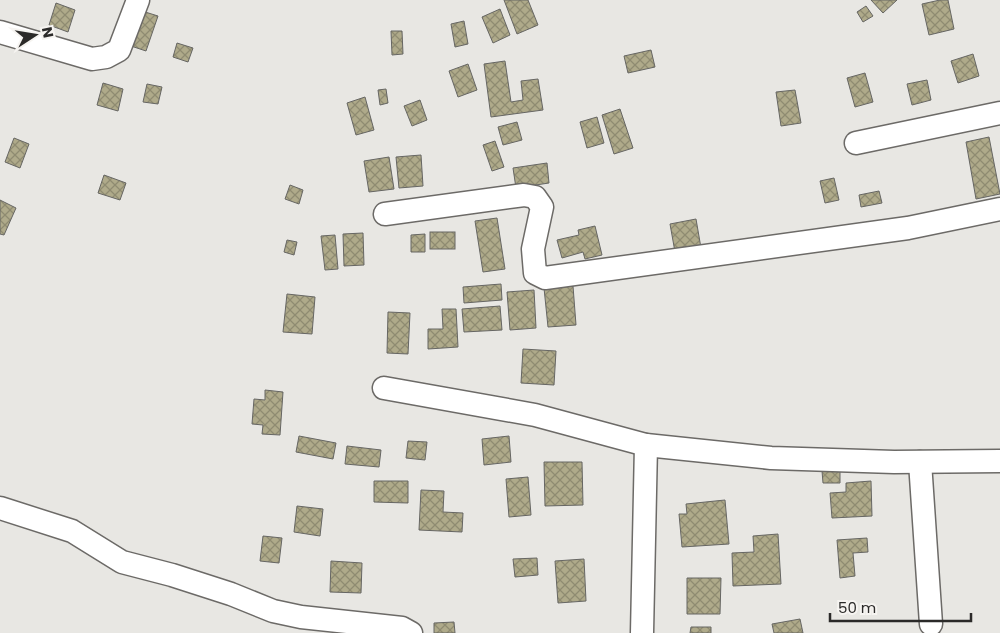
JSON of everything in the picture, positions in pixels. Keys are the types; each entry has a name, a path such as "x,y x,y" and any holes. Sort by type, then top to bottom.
{"street":[{"path":"0,32 92,59 106,57 119,50 138,0"},
{"path":"856,143 1000,113"},
{"path":"385,214 524,195 535,198 542,207 533,249 535,273 545,278 908,228 1000,209"},
{"path":"384,388 535,415 646,444 771,458 920,462 1000,461"},
{"path":"642,633 646,444"},
{"path":"920,462 931,624"},
{"path":"0,508 72,531 122,562 172,575 231,594 272,611 301,617 402,628 411,633"}],"building":[{"path":"504,0 528,0 538,25 517,34"},
{"path":"871,0 897,0 883,13"},
{"path":"948,0 954,29 929,35 922,4"},
{"path":"56,3 75,10 68,32 49,25"},
{"path":"866,6 873,16 863,22 857,12"},
{"path":"500,9 510,35 493,43 482,17"},
{"path":"142,11 158,16 146,51 131,46"},
{"path":"464,21 468,44 455,47 451,24"},
{"path":"391,31 402,31 403,54 392,55"},
{"path":"177,43 193,48 188,62 173,57"},
{"path":"651,50 655,67 628,73 624,56"},
{"path":"973,54 979,76 958,83 951,61"},
{"path":"505,61 511,102 523,100 521,81 538,79 543,110 491,117 484,64"},
{"path":"468,64 477,90 458,97 449,71"},
{"path":"865,73 873,102 855,107 847,78"},
{"path":"927,80 931,100 912,105 907,84"},
{"path":"103,83 123,89 118,111 97,105"},
{"path":"147,84 162,87 158,104 143,102"},
{"path":"386,89 388,103 380,105 378,90"},
{"path":"795,90 801,123 781,126 776,92"},
{"path":"365,97 374,130 356,135 347,103"},
{"path":"420,100 427,120 412,126 404,106"},
{"path":"620,109 633,148 614,154 602,115"},
{"path":"597,117 604,143 587,148 580,122"},
{"path":"517,122 522,140 503,145 498,127"},
{"path":"989,137 1000,194 976,199 966,142"},
{"path":"14,138 29,144 20,168 5,162"},
{"path":"495,141 504,167 492,171 483,145"},
{"path":"421,155 423,186 399,188 396,157"},
{"path":"389,157 394,189 369,192 364,161"},
{"path":"547,163 549,183 516,188 513,168"},
{"path":"104,175 126,183 120,200 98,193"},
{"path":"834,178 839,200 825,203 820,181"},
{"path":"290,185 303,190 299,204 285,199"},
{"path":"879,191 882,203 861,207 859,195"},
{"path":"0,200 16,208 4,235 0,234"},
{"path":"497,218 505,269 483,272 475,221"},
{"path":"696,219 701,248 675,252 670,224"},
{"path":"595,226 602,255 585,259 583,252 562,258 557,240 579,235 578,230"},
{"path":"430,232 455,232 455,249 430,249"},
{"path":"363,233 364,265 344,266 343,234"},
{"path":"425,234 425,252 411,252 411,235"},
{"path":"335,235 338,269 325,270 321,236"},
{"path":"287,240 297,242 294,255 284,252"},
{"path":"501,284 502,300 464,303 463,287"},
{"path":"573,286 576,325 548,327 544,288"},
{"path":"534,290 536,328 510,330 507,292"},
{"path":"287,294 315,297 312,334 283,332"},
{"path":"500,306 502,330 464,332 462,309"},
{"path":"442,309 456,309 458,347 428,349 428,329 443,329"},
{"path":"388,312 410,313 408,354 387,353"},
{"path":"523,349 556,351 554,385 521,383"},
{"path":"265,390 283,392 280,435 262,434 263,425 252,424 254,399 265,400"},
{"path":"299,436 336,443 333,459 296,452"},
{"path":"509,436 511,462 484,465 482,439"},
{"path":"408,441 427,442 425,460 406,458"},
{"path":"347,446 381,450 379,467 345,464"},
{"path":"544,462 582,462 583,505 545,506"},
{"path":"840,470 840,483 823,483 822,471"},
{"path":"528,477 531,515 509,517 506,479"},
{"path":"374,481 408,481 408,503 374,502"},
{"path":"871,481 872,516 832,518 830,493 846,492 846,483"},
{"path":"421,490 444,491 443,512 463,513 462,532 419,530"},
{"path":"725,500 729,544 682,547 679,514 687,514 686,504"},
{"path":"297,506 323,509 320,536 294,532"},
{"path":"778,534 781,584 733,586 732,553 754,552 753,536"},
{"path":"263,536 282,538 279,563 260,561"},
{"path":"867,538 868,552 853,553 855,576 840,578 837,540"},
{"path":"537,558 538,575 515,577 513,559"},
{"path":"584,559 586,601 558,603 555,561"},
{"path":"331,561 362,563 361,593 330,592"},
{"path":"687,578 721,578 720,614 687,614"},
{"path":"800,619 803,633 774,633 772,624"},
{"path":"454,622 455,633 434,633 434,623"},
{"path":"691,627 711,627 711,633 690,633"}]}
